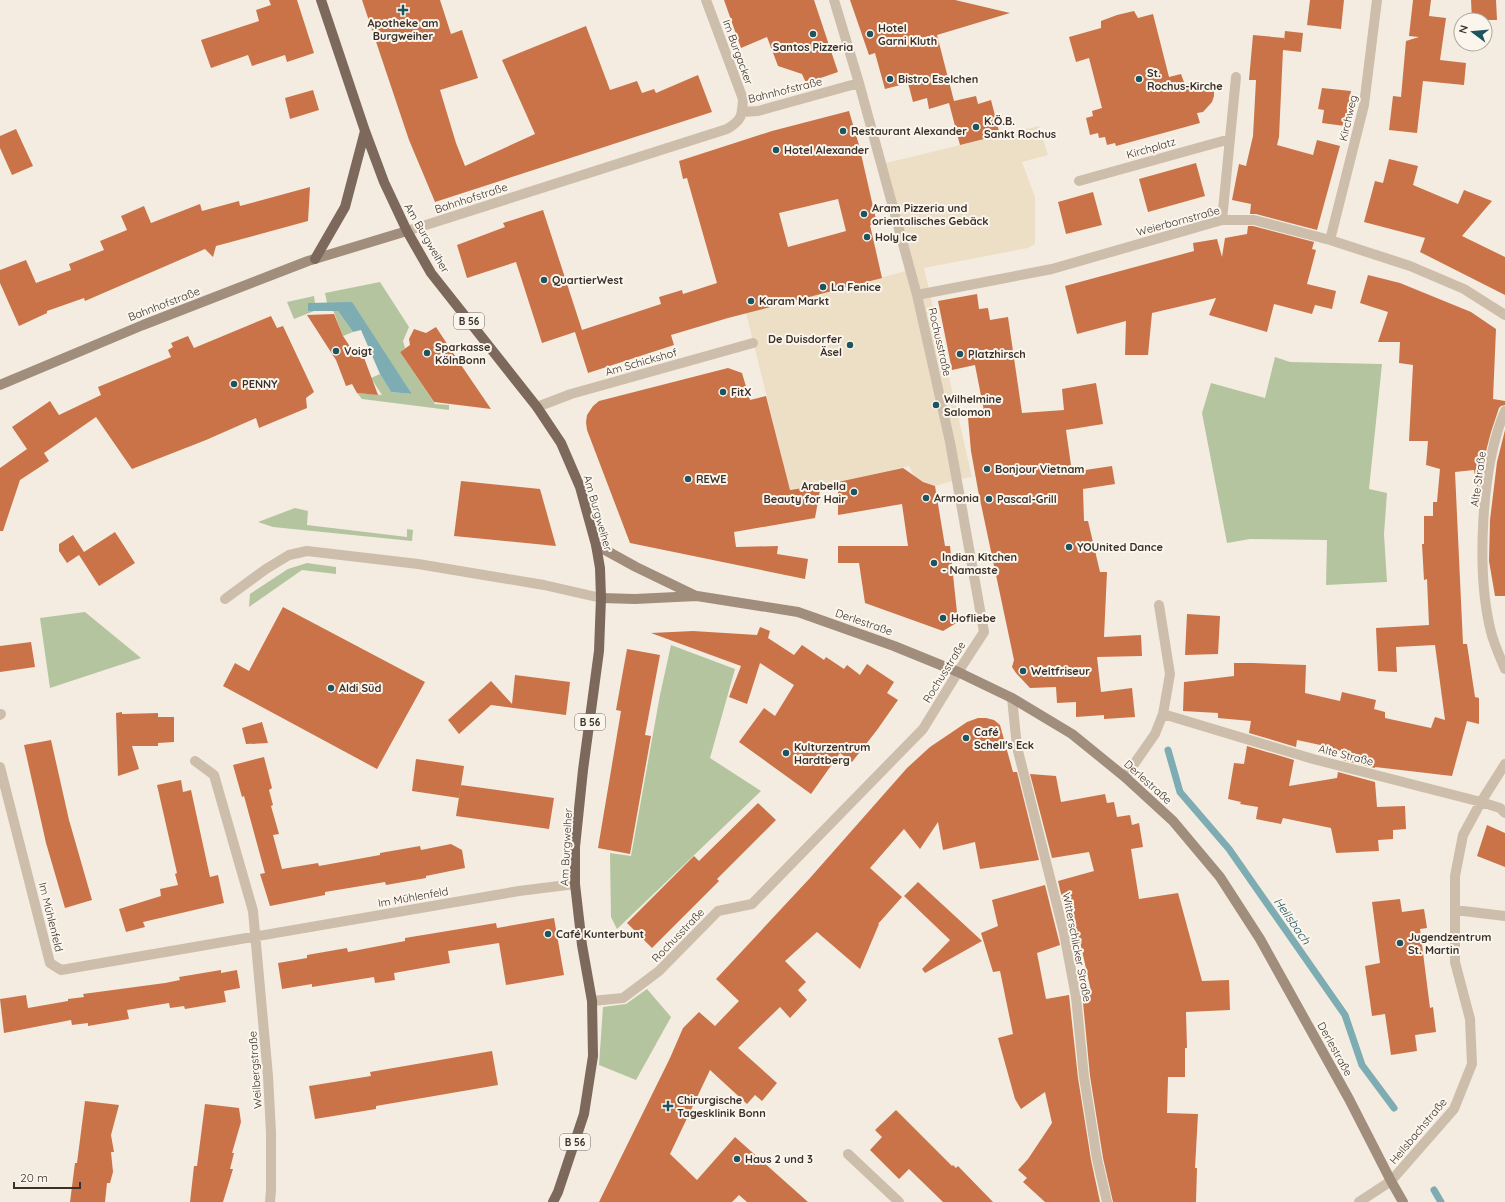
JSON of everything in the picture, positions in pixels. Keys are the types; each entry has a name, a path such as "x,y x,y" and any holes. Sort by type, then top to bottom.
{"main road":[{"name":"Am Burgweiher","path":"321,0 365,131 384,182 407,231 431,273 537,407 561,443 577,479 596,545 600,568 601,598 599,651 583,770 575,847 575,884 582,945 592,1002"},
{"path":"315,259 345,207 365,131"},
{"name":"B 56","path":"553,1202 558,1192 584,1114 593,1056 592,1002"}],"street":[{"name":"Im Burgacker","path":"706,0 743,99 742,112"},
{"name":"Rochusstraße","path":"592,1002 623,998 659,971 718,911 752,904 923,729 984,632 950,442 917,295 859,83 834,0"},
{"name":"Kirchweg","path":"1330,240 1364,106 1377,0"},
{"path":"1222,220 1236,77"},
{"name":"Bahnhofstraße","path":"0,385 143,325 315,259 727,129 738,122 742,112 758,111 859,83"},
{"name":"Kirchplatz","path":"1080,181 1230,139"},
{"name":"Weierbornstraße","path":"917,295 1052,269 1222,220 1254,220 1330,240 1410,266 1464,289 1505,315"},
{"name":"Am Schickshof","path":"537,407 571,394 753,343"},
{"name":"Alte Straße","path":"1505,410 1497,429 1488,478 1483,546 1485,600 1491,633 1505,669"},
{"name":"Derlestraße","path":"596,545 636,567 697,596"},
{"path":"225,599 266,569 289,555 307,551 418,564 544,585 601,598"},
{"name":"Derlestraße","path":"601,598 635,599 697,596 798,612 894,646 958,672 1012,698 1072,734 1125,777 1178,826 1220,877 1260,939 1349,1099 1403,1202"},
{"path":"1125,777 1155,734 1164,714 1170,674 1159,605"},
{"name":"Witterschlicker Straße","path":"1012,698 1017,747 1066,940 1076,997 1084,1077 1097,1160 1106,1202"},
{"name":"Alte Straße","path":"1164,714 1313,759 1481,802 1500,808 1505,812"},
{"path":"195,762 214,774 253,911 255,937"},
{"path":"1481,802 1505,764"},
{"name":"Im Mühlenfeld","path":"0,767 50,962 61,970 520,891 575,884"},
{"name":"Heilsbachstraße","path":"1359,1202 1391,1181 1454,1109 1472,1064 1470,1019 1455,962 1454,876 1463,835 1481,802"},
{"path":"1455,910 1505,916"},
{"name":"Weilbergstraße","path":"255,937 268,1076 271,1132 270,1202"},
{"path":"848,1154 899,1202"}],"green space":[{"path":"380,282 409,327 403,341 405,348 400,352 435,404 449,405 449,410 362,399 357,393 382,395 371,378 380,374 391,392 412,394 352,303 327,303 325,293"},
{"path":"314,296 315,303 308,304 308,311 314,311 294,319 287,302"},
{"path":"333,310 338,311 353,332 343,336"},
{"path":"1275,357 1290,362 1382,364 1369,489 1387,493 1384,534 1387,582 1326,585 1327,540 1250,539 1227,543 1202,413 1211,383 1265,398"},
{"path":"295,508 308,511 307,525 407,537 407,529 413,530 412,541 273,527 258,522"},
{"path":"307,563 336,567 336,574 302,570 249,607 250,594 288,569"},
{"path":"85,612 141,658 50,688 40,618"},
{"path":"671,645 735,669 710,758 761,791 617,929 611,917 610,853 631,856 660,695"},
{"path":"647,989 671,1017 636,1080 599,1065 603,1007 626,1004"}],"shaded area":[{"path":"1039,126 1048,155 1022,162 1035,197 1035,244 1028,248 924,268 972,477 935,486 923,482 914,476 909,466 845,481 774,492 783,462 746,313 910,270 882,164"}],"water":[{"path":"352,302 412,394 391,392 380,374 361,330 353,332 338,311 308,311 308,303"}],"building":[{"path":"269,0 297,0 314,53 287,62 285,55 252,66 248,55 211,68 201,40 259,21 256,10 271,5"},
{"path":"362,0 440,0 451,34 462,30 478,78 440,90 456,143 465,166 535,134 502,60 586,26 610,90 637,81 642,93 654,89 656,93 698,75 712,112 435,202 409,140"},
{"path":"724,0 814,0 838,72 806,83 802,74 778,66 767,37 741,48"},
{"path":"850,0 955,0 1010,13 937,35 954,101 976,96 978,104 991,100 1000,135 960,145 949,103 929,109 927,98 913,102 908,83 885,89 875,53 869,55"},
{"path":"1310,0 1344,0 1341,29 1307,25"},
{"path":"1413,0 1431,0 1429,16 1446,18 1440,60 1466,63 1464,85 1423,81 1417,133 1389,130 1393,96 1401,97 1406,41 1419,37 1409,36"},
{"path":"1471,0 1496,0 1497,20 1493,20 1493,12 1472,12"},
{"name":"St. Rochus-Kirche","path":"1134,11 1138,18 1153,14 1169,77 1181,74 1185,85 1195,81 1196,83 1206,84 1214,91 1214,96 1212,102 1203,112 1197,113 1200,123 1116,146 1115,143 1107,145 1105,137 1099,138 1098,133 1090,135 1086,118 1093,116 1092,111 1102,108 1089,58 1076,62 1069,37 1101,28 1101,21"},
{"path":"1285,31 1303,33 1301,52 1283,50 1279,137 1277,145 1313,155 1317,140 1340,146 1317,230 1256,214 1250,214 1251,204 1232,200 1239,164 1246,166 1253,136 1256,80 1249,80 1253,35 1284,38 1284,41"},
{"path":"1322,88 1351,91 1345,126 1322,123 1324,110 1318,109"},
{"path":"313,90 319,110 290,119 285,98"},
{"path":"849,111 859,145 877,224 870,225 882,278 728,318 671,335 674,345 588,373 575,332 542,343 516,262 467,278 457,245 505,227 503,223 543,210 582,330 661,304 659,297 682,290 683,294 717,283 687,178 683,179 679,161 772,131","holes":["838,199 846,231 788,247 779,213"]},
{"path":"16,129 33,166 12,175 0,148 0,136"},
{"path":"1389,159 1418,166 1413,185 1458,204 1464,190 1492,201 1462,236 1505,257 1505,295 1420,252 1425,238 1364,222 1375,181 1383,183"},
{"path":"1196,163 1205,196 1148,212 1139,179"},
{"path":"310,187 308,221 216,246 213,257 205,249 85,301 84,298 47,311 47,313 19,326 0,283 0,270 26,260 36,283 71,270 69,264 104,250 100,241 127,230 121,216 144,206 151,223 200,204 202,211 239,201 240,206"},
{"path":"1093,192 1102,225 1066,234 1058,202"},
{"path":"1248,226 1314,242 1312,249 1316,250 1307,284 1336,291 1332,309 1315,305 1312,314 1274,304 1267,332 1209,315 1216,298 1152,313 1148,355 1125,355 1126,321 1077,334 1065,286 1194,251 1193,243 1217,239 1222,257 1225,238 1247,234"},
{"path":"1368,275 1400,283 1471,312 1496,329 1493,399 1505,401 1505,405 1499,408 1491,432 1484,459 1479,497 1474,470 1455,472 1463,644 1467,644 1475,697 1479,698 1479,724 1467,721 1452,776 1375,768 1342,760 1344,752 1325,746 1297,740 1296,747 1249,733 1251,721 1218,718 1218,713 1183,711 1184,682 1234,676 1234,663 1253,663 1306,665 1305,693 1340,701 1342,692 1376,700 1374,709 1385,712 1385,718 1431,728 1435,717 1445,720 1435,645 1396,647 1397,672 1378,671 1376,628 1429,625 1427,579 1424,580 1422,544 1424,544 1424,516 1433,516 1433,502 1437,502 1440,469 1426,465 1428,441 1409,441 1413,365 1399,363 1400,342 1378,342 1388,312 1360,303"},
{"path":"977,294 979,309 988,308 990,320 1008,317 1022,413 1064,410 1062,389 1096,383 1103,424 1066,430 1072,472 1112,466 1115,484 1083,489 1084,521 1088,521 1100,572 1107,572 1104,637 1141,635 1142,656 1097,657 1101,692 1132,688 1135,717 1104,719 1104,715 1076,717 1076,702 1057,703 1056,687 1030,688 1012,667 1014,660 971,451 968,418 985,416 975,365 952,370 938,301"},
{"path":"334,314 343,336 357,357 363,355 378,395 357,393 352,384 346,386 336,360 307,315"},
{"path":"271,316 277,328 283,326 314,392 306,398 307,408 259,428 256,418 206,440 132,469 96,417 44,453 49,461 20,480 3,531 0,531 0,468 27,449 12,427 50,401 59,415 101,395 98,387 171,357 168,350 173,347 171,343 188,336 194,348"},
{"path":"436,327 491,409 434,402 400,352 410,345 409,339 414,329 426,333"},
{"name":"REWE","path":"728,368 742,373 750,400 766,396 790,490 821,485 815,518 734,532 736,547 778,546 777,554 808,559 805,579 630,543 587,430 587,415 593,406 599,401"},
{"path":"1505,430 1505,596 1495,596 1489,561 1490,520 1497,462"},
{"path":"903,468 923,482 935,486 945,546 950,546 958,622 943,631 865,603 859,563 838,563 838,546 908,546 902,504 838,515 838,482"},
{"path":"461,481 540,489 556,546 454,536"},
{"path":"115,532 135,563 99,586 79,555 67,563 59,551 59,544 73,535 84,552"},
{"name":"Aldi Süd","path":"283,607 425,682 377,769 223,686 235,663 249,671"},
{"path":"1187,614 1220,616 1218,654 1185,655"},
{"path":"760,627 770,631 768,638 794,655 802,645 824,660 826,657 844,669 847,665 860,675 867,664 894,682 887,693 898,700 877,730 852,762 840,753 811,794 739,742 764,708 775,716 794,685 760,663 747,704 729,697 741,666 651,633 693,631 757,635"},
{"path":"31,642 35,667 0,672 0,646"},
{"path":"627,649 660,655 645,735 651,736 630,854 598,848 621,711 616,710"},
{"path":"515,675 570,682 566,715 491,705 459,734 448,720 491,681 512,704"},
{"path":"122,712 122,714 158,713 158,717 174,717 174,742 158,743 158,746 132,746 139,769 118,776 116,713"},
{"path":"978,718 994,720 1000,725 1013,772 1017,772 1039,860 980,869 975,842 943,850 938,822 920,849 904,829 870,868 902,897 878,924 860,969 817,932 785,961 806,982 798,990 807,1000 790,1018 780,1007 738,1048 777,1083 762,1101 755,1095 747,1104 710,1070 670,1154 697,1180 735,1137 808,1202 747,1202 739,1195 732,1202 599,1202 670,1058 683,1028 699,1012 715,1026 739,1001 716,979 810,878 907,768 930,747 967,722"},
{"path":"262,722 268,743 246,744 242,728"},
{"path":"51,740 69,820 92,900 65,908 46,843 24,745"},
{"path":"1247,746 1294,760 1289,786 1337,778 1338,772 1375,782 1377,807 1405,806 1406,829 1393,830 1393,839 1378,840 1379,851 1336,853 1331,828 1283,818 1281,824 1256,819 1258,807 1240,804 1241,802 1228,799 1234,763 1244,764"},
{"path":"264,757 272,788 269,790 273,805 271,806 279,834 273,835 282,869 318,863 319,866 420,846 421,850 451,844 462,850 465,868 426,876 426,878 386,885 385,882 325,892 325,895 270,906 260,874 265,873 244,796 242,797 233,765"},
{"path":"416,759 464,766 459,798 412,791"},
{"path":"1030,774 1056,776 1061,802 1105,794 1107,803 1114,802 1117,817 1130,815 1132,825 1139,823 1143,847 1131,849 1139,899 1178,893 1202,981 1229,980 1230,1010 1186,1012 1187,1048 1185,1048 1185,1077 1168,1077 1167,1113 1198,1114 1195,1168 1197,1168 1196,1202 1113,1202 1103,1158 1090,1076 1082,992 1091,991 1079,937 1072,940 1058,881 1094,871 1089,852 1052,858"},
{"path":"181,780 183,792 191,790 210,877 218,875 224,903 143,922 145,927 126,932 119,909 161,896 160,889 178,885 175,874 177,873 157,785"},
{"path":"461,785 554,798 549,829 456,816"},
{"path":"758,803 776,820 717,879 719,881 652,948 627,923 694,856 699,861"},
{"path":"1487,825 1505,833 1505,867 1477,856"},
{"path":"918,882 982,941 925,973 922,969 950,940 904,896"},
{"path":"1045,885 1060,945 1037,953 1046,999 1069,995 1078,1078 1091,1160 1100,1202 1045,1202 1023,1182 1027,1178 1018,1170 1028,1159 1052,1123 1045,1092 1021,1109 1015,1099 998,1038 1013,1034 1000,971 993,972 981,933 998,926 992,900"},
{"name":"Jugendzentrum St. Martin","path":"1400,899 1402,912 1424,909 1427,928 1420,929 1430,1008 1433,1007 1436,1032 1415,1035 1417,1051 1391,1055 1385,1014 1372,1016 1365,966 1380,963 1372,902"},
{"path":"554,918 564,975 506,985 499,943 448,951 450,963 394,973 395,980 375,983 374,977 312,987 312,984 282,989 278,963 307,958 307,955 347,948 348,952 405,941 405,938 496,923 497,928"},
{"path":"221,970 221,973 237,970 240,988 224,991 226,1002 185,1009 184,1006 170,1008 169,1003 127,1010 129,1019 88,1026 88,1023 72,1025 71,1020 4,1033 0,999 26,995 28,1008 84,997 83,994 165,983 180,980 179,977"},
{"path":"492,1051 498,1085 376,1106 376,1109 315,1119 309,1086 371,1076 370,1072"},
{"path":"85,1101 119,1105 111,1135 114,1152 111,1152 113,1172 110,1183 107,1183 105,1202 70,1202"},
{"path":"205,1104 239,1108 241,1122 232,1153 234,1153 230,1169 233,1169 223,1202 190,1202 194,1166 197,1166"},
{"path":"896,1110 952,1166 953,1165 956,1168 958,1166 993,1202 943,1202 909,1169 899,1179 870,1150 882,1137 875,1130"}],"waterway":[{"name":"Heilsbach","path":"1168,750 1180,792 1229,849 1345,1015 1362,1065 1394,1108"},
{"name":"Heilsbach","path":"1434,1190 1441,1202"}],"place":[{"name":"Apotheke am Burgweiher","path":"403,10"},
{"name":"Santos Pizzeria","path":"813,34"},
{"name":"Hotel Garni Kluth","path":"870,34"},
{"name":"Bistro Eselchen","path":"890,79"},
{"name":"St. Rochus-Kirche","path":"1139,79"},
{"name":"K.Ö.B. Sankt Rochus","path":"976,127"},
{"name":"Restaurant Alexander","path":"843,131"},
{"name":"Hotel Alexander","path":"776,150"},
{"name":"Aram Pizzeria und orientalisches Gebäck","path":"864,214"},
{"name":"Holy Ice","path":"867,237"},
{"name":"QuartierWest","path":"544,280"},
{"name":"La Fenice","path":"823,287"},
{"name":"Karam Markt","path":"751,301"},
{"name":"De Duisdorfer Äsel","path":"850,345"},
{"name":"Voigt","path":"336,351"},
{"name":"Sparkasse KölnBonn","path":"427,353"},
{"name":"Platzhirsch","path":"960,354"},
{"name":"PENNY","path":"234,384"},
{"name":"FitX","path":"723,392"},
{"name":"Wilhelmine Salomon","path":"936,405"},
{"name":"Bonjour Vietnam","path":"987,469"},
{"name":"REWE","path":"688,479"},
{"name":"Arabella Beauty for Hair","path":"854,492"},
{"name":"Armonia","path":"926,498"},
{"name":"Pascal-Grill","path":"989,499"},
{"name":"YOUnited Dance","path":"1069,547"},
{"name":"Indian Kitchen - Namaste","path":"934,563"},
{"name":"Hofliebe","path":"943,618"},
{"name":"Weltfriseur","path":"1023,671"},
{"name":"Aldi Süd","path":"331,688"},
{"name":"Café Schell's Eck","path":"966,738"},
{"name":"Kulturzentrum Hardtberg","path":"786,753"},
{"name":"Café Kunterbunt","path":"548,934"},
{"name":"Jugendzentrum St. Martin","path":"1400,943"},
{"name":"Chirurgische Tagesklinik Bonn","path":"668,1106"},
{"name":"Haus 2 und 3","path":"737,1159"}]}
